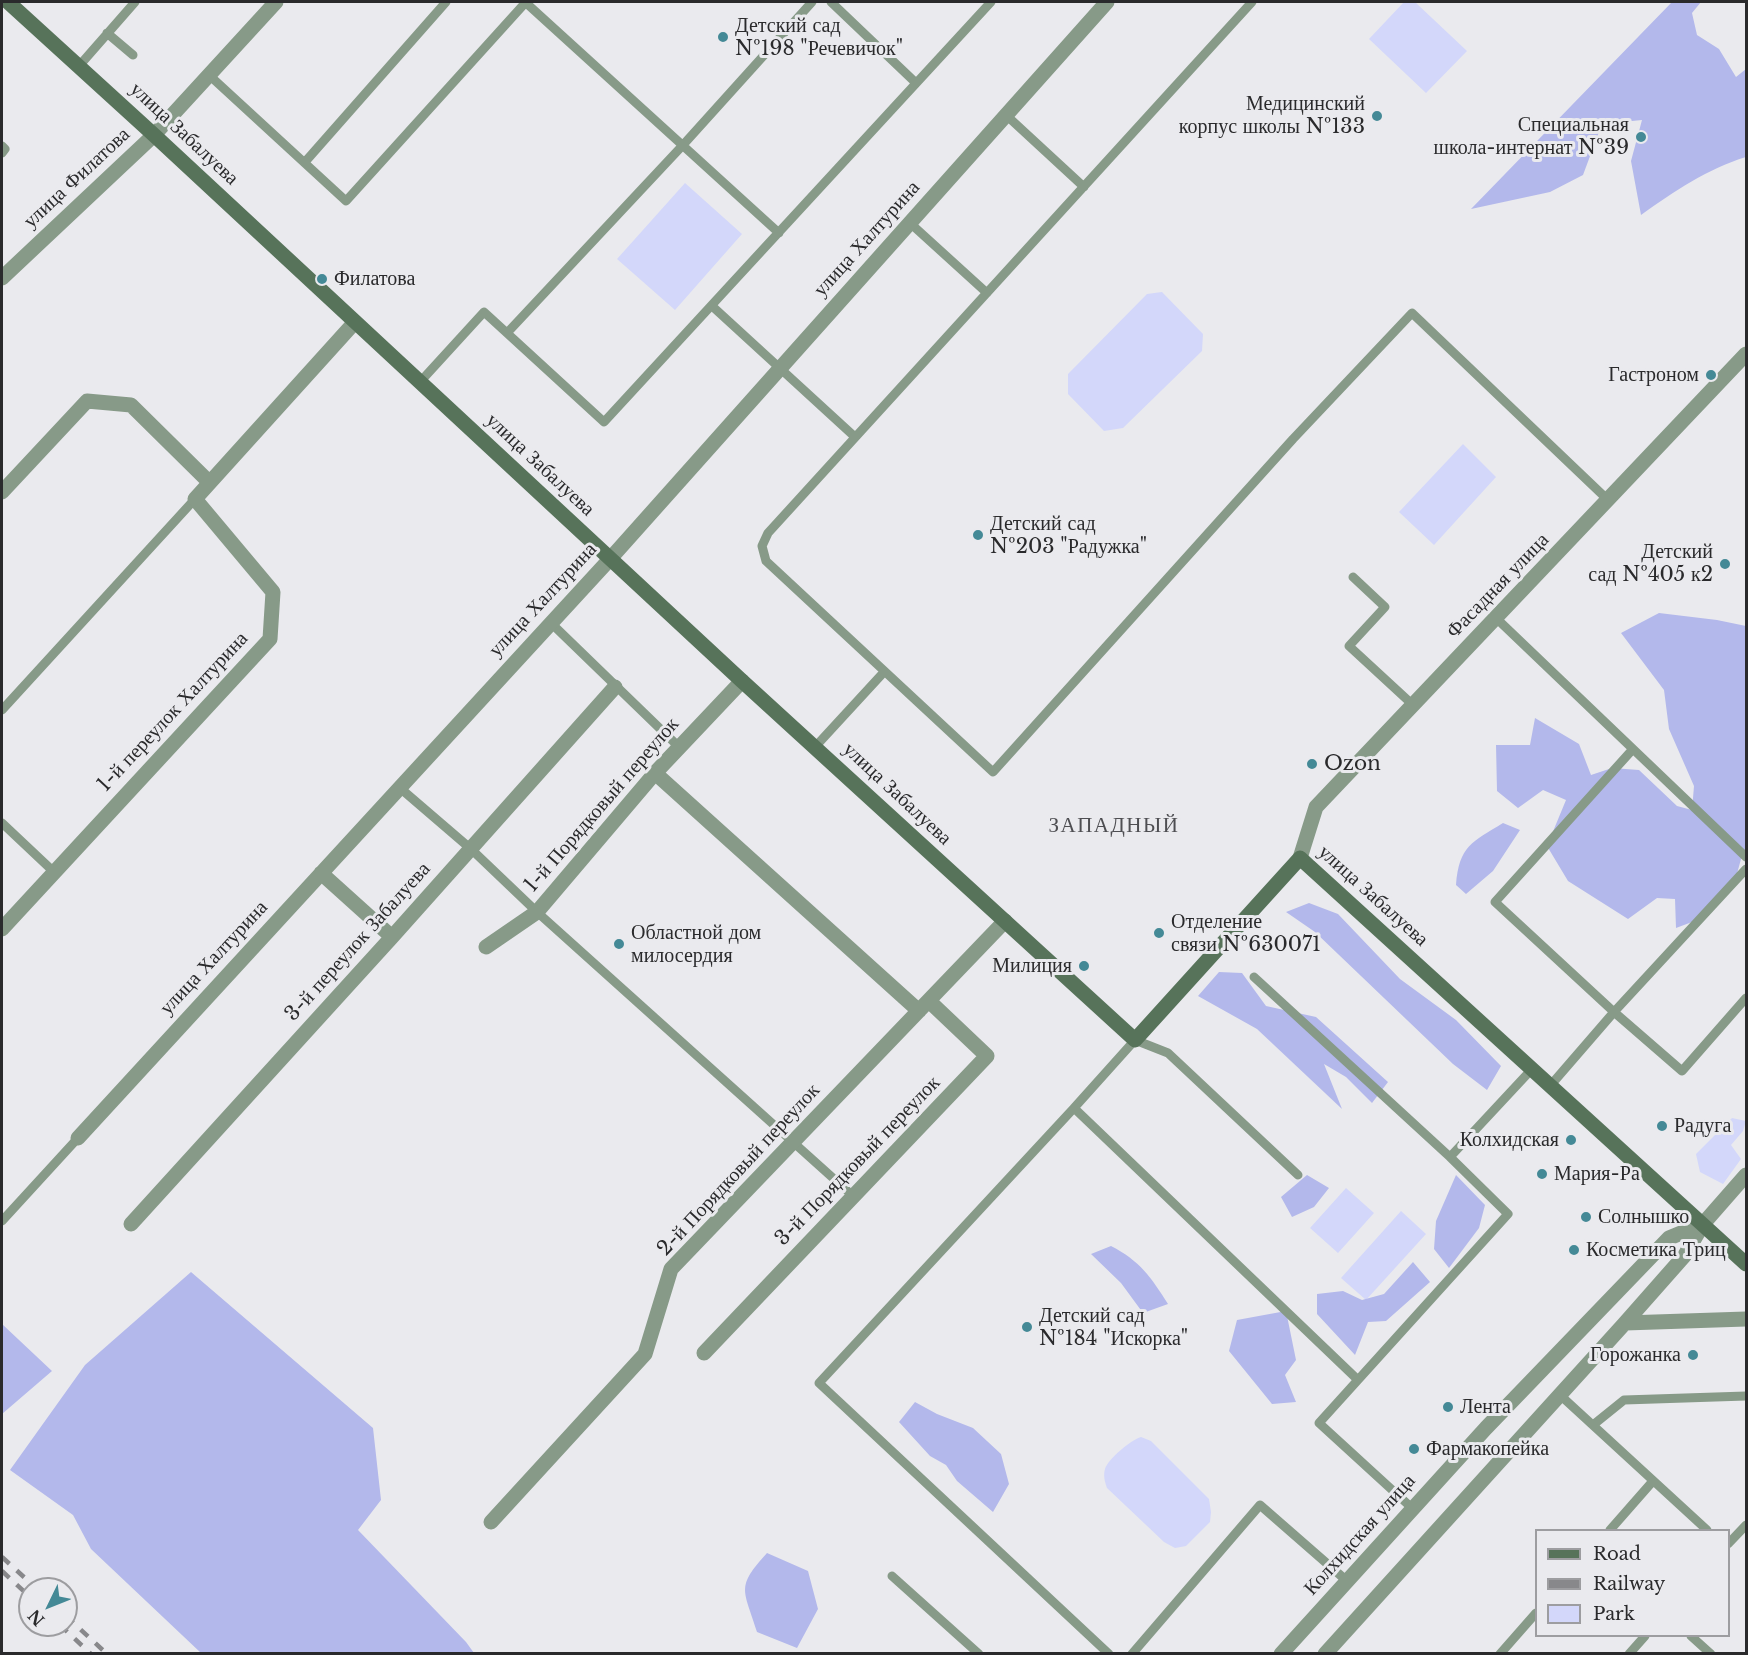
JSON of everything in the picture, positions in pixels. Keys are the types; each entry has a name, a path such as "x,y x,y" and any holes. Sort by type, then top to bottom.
{"street":[{"name":"улица Забалуева","path":"8,2 742,681 1135,1040 1300,858 1746,1264"},
{"name":"улица Филатова","path":"2,278 154,135 276,2"},
{"name":"улица Халтурина","path":"78,1138 610,559 1107,2"},
{"path":"195,499 355,321"},
{"name":"Фасадная улица","path":"1300,858 1316,807 1746,354"},
{"path":"2,492 87,401 131,405 209,482"},
{"name":"1-й переулок Халтурина","path":"2,929 270,639 273,592 195,499"},
{"name":"1-й Порядковый переулок","path":"486,947 537,912 655,773 742,681"},
{"name":"3-й переулок Забалуева","path":"131,1224 615,687"},
{"path":"655,773 924,1006"},
{"path":"321,873 392,937"},
{"name":"2-й Порядковый переулок","path":"491,1522 645,1354 671,1269 1005,921"},
{"name":"3-й Порядковый переулок","path":"704,1353 987,1056 924,1006"},
{"name":"Колхидская улица","path":"1325,1653 1685,1255 1702,1224 1746,1175"},
{"name":"Колхидская улица","path":"1281,1653 1486,1428 1669,1238 1702,1224"},
{"path":"1625,1323 1746,1319"}],"lane":[{"path":"79,66 135,2"},
{"path":"305,162 446,2"},
{"path":"209,75 346,201 525,2 779,233"},
{"path":"507,333 683,145 812,2"},
{"path":"831,2 915,83"},
{"path":"420,382 484,312 604,422 991,2"},
{"path":"1252,2 768,533 762,546 766,561 993,772 1293,439 1412,313 1608,500"},
{"path":"108,33 133,55"},
{"path":"1006,115 1084,187"},
{"path":"2,146 5,149 2,153"},
{"path":"910,223 987,293"},
{"path":"711,306 855,437"},
{"path":"2,710 195,499"},
{"path":"1353,577 1385,607 1349,646 1413,705"},
{"path":"1496,618 1746,857"},
{"path":"550,623 679,747"},
{"path":"815,747 884,672"},
{"path":"1633,749 1495,902 1614,1012 1682,1071 1746,998"},
{"path":"400,788 471,849 537,912 853,1196"},
{"path":"2,823 54,872"},
{"path":"1551,1086 1614,1012 1746,868"},
{"path":"1254,977 1450,1157 1508,1214 1319,1423 1413,1509"},
{"path":"1109,1653 819,1383 1135,1040 1168,1053 1298,1175"},
{"path":"1450,1157 1532,1069"},
{"path":"1074,1108 1358,1380"},
{"name":"улица Халтурина","path":"2,1221 78,1138"},
{"path":"1560,1395 1706,1529"},
{"path":"1593,1425 1624,1400 1746,1396"},
{"path":"1611,1529 1653,1481"},
{"path":"1132,1653 1260,1505 1347,1581"},
{"path":"1730,1542 1746,1525"},
{"path":"892,1576 979,1653"},
{"path":"1500,1653 1535,1614"},
{"path":"1629,1653 1643,1637"},
{"path":"1693,1637 1711,1653"}],"green space":[{"path":"1404,2 1415,2 1467,51 1426,93 1369,39"},
{"path":"685,183 742,234 675,310 617,259"},
{"path":"1162,292 1203,334 1202,351 1123,428 1104,431 1068,394 1068,374 1147,294"},
{"path":"1463,444 1496,477 1434,545 1399,512"},
{"path":"1732,1118 1746,1121 1743,1131 1731,1145 1741,1159 1723,1184 1700,1172 1696,1154"},
{"path":"1346,1188 1374,1213 1338,1253 1310,1228"},
{"path":"1401,1211 1426,1234 1366,1300 1341,1278"},
{"path":"1141,1437 1151,1441 1209,1499 1210,1522 1186,1546 1175,1548 1164,1542 1107,1488 1104,1474 1110,1460 1120,1450"}],"shaded area":[{"path":"1672,2 1701,2 1692,13 1697,35 1719,49 1736,77 1746,69 1746,157 1705,174 1641,215 1631,161 1642,120 1602,124 1583,175 1550,192 1471,209"},
{"path":"1659,613 1746,626 1746,857 1741,859 1735,881 1708,916 1676,928 1675,899 1657,898 1628,919 1568,881 1547,846 1566,800 1543,790 1518,808 1497,791 1496,745 1530,745 1535,718 1579,744 1591,775 1612,768 1639,770 1677,806 1692,810 1694,786 1669,729 1664,690 1621,633"},
{"path":"1503,823 1520,830 1493,871 1466,894 1456,885 1464,853 1475,841"},
{"path":"1309,903 1338,914 1400,979 1456,1020 1501,1066 1487,1090 1453,1064 1315,932 1286,912"},
{"path":"1219,972 1242,973 1266,1006 1316,1017 1388,1082 1372,1103 1346,1077 1324,1064 1342,1109 1257,1029 1198,996"},
{"path":"1307,1175 1329,1188 1314,1207 1292,1217 1281,1197"},
{"path":"1456,1175 1485,1205 1479,1228 1449,1268 1434,1249 1436,1221"},
{"path":"1111,1246 1144,1270 1168,1304 1143,1313 1121,1283 1091,1254"},
{"path":"1413,1262 1430,1282 1386,1321 1368,1322 1355,1355 1317,1314 1317,1294 1343,1291 1362,1300 1384,1294"},
{"path":"191,1272 373,1428 381,1500 358,1530 474,1653 201,1653 91,1549 73,1515 10,1470 85,1365"},
{"path":"1286,1311 1296,1360 1285,1375 1296,1402 1272,1404 1229,1351 1237,1320"},
{"path":"2,1324 52,1371 2,1414"},
{"path":"915,1402 937,1414 973,1428 1001,1454 1009,1484 993,1512 957,1481 946,1465 930,1456 899,1422"},
{"path":"767,1553 808,1571 818,1609 797,1648 757,1632 746,1597 746,1582"}],"railway":[{"path":"2,1557 24,1577"},
{"path":"2,1571 18,1586"},
{"path":"78,1627 107,1654"},
{"path":"73,1637 91,1654"}],"place":[{"name":"Детский сад №198 \"Речевичок\"","path":"723,37"},
{"name":"Медицинский корпус школы №133","path":"1377,116"},
{"name":"Специальная школа-интернат №39","path":"1641,137"},
{"name":"Филатова","path":"322,279"},
{"name":"Гастроном","path":"1711,375"},
{"name":"Детский сад №203 \"Радужка\"","path":"978,535"},
{"name":"Детский сад №405 к2","path":"1725,564"},
{"name":"Ozon","path":"1312,764"},
{"name":"Отделение связи №630071","path":"1159,933"},
{"name":"Областной дом милосердия","path":"619,944"},
{"name":"Милиция","path":"1084,966"},
{"name":"Радуга","path":"1662,1126"},
{"name":"Колхидская","path":"1571,1140"},
{"name":"Мария-Ра","path":"1542,1174"},
{"name":"Солнышко","path":"1586,1217"},
{"name":"Косметика Триц","path":"1574,1250"},
{"name":"Детский сад №184 \"Искорка\"","path":"1027,1327"},
{"name":"Горожанка","path":"1693,1355"},
{"name":"Лента","path":"1448,1407"},
{"name":"Фармакопейка","path":"1414,1449"}],"district":[{"name":"ЗАПАДНЫЙ","path":"1114,826"}]}
